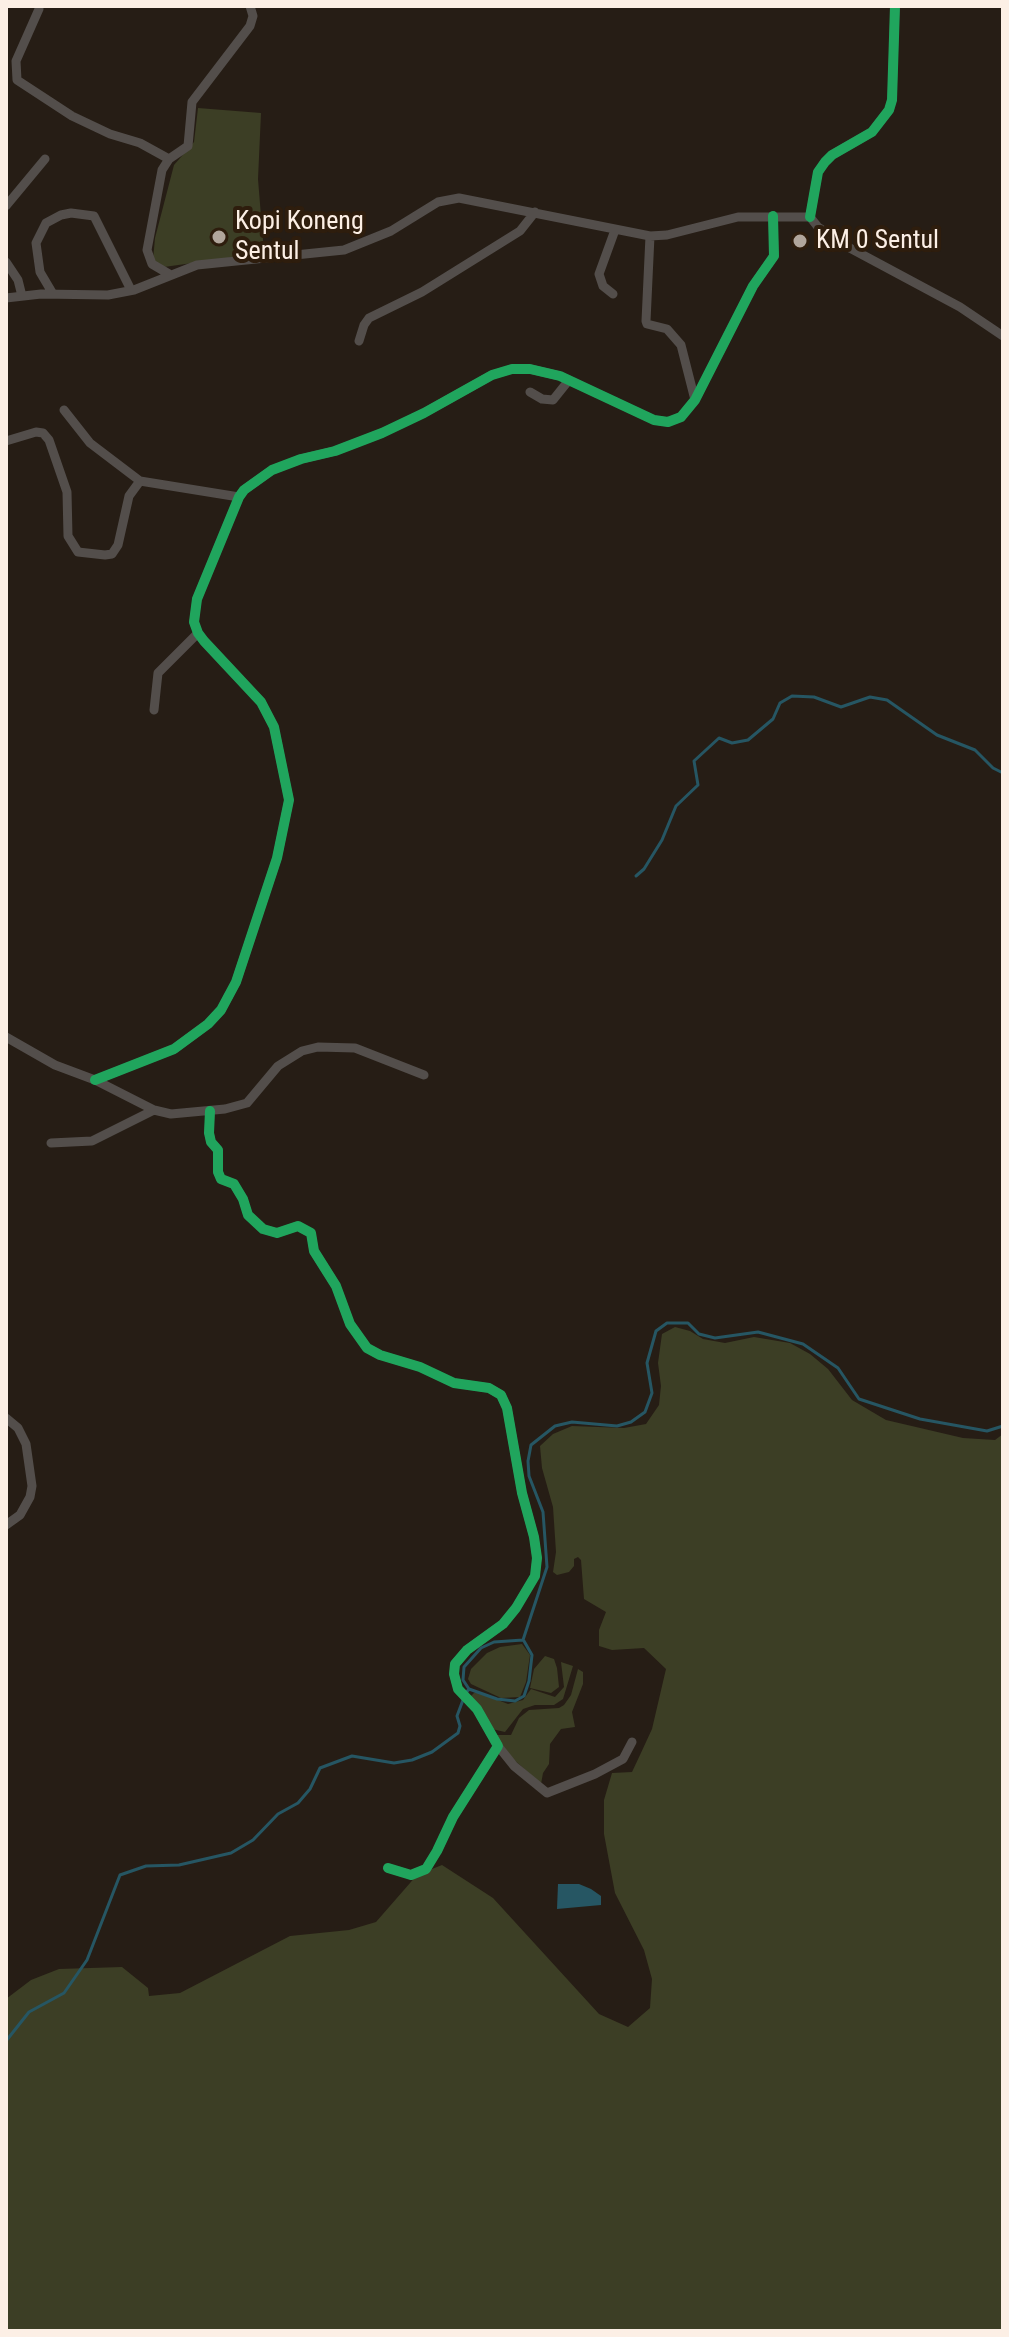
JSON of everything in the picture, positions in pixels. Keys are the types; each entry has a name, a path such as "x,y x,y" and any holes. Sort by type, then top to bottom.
{"street":[{"path":"895,6 892,100 889,110 872,132 825,162 818,172 810,217 818,227 848,247 960,307 1003,336"},
{"path":"169,274 152,264 147,250 162,170 169,159 188,146 192,102 250,26 252,7"},
{"path":"39,9 16,61 17,80 72,116 110,134 148,146 169,159"},
{"path":"6,206 45,159"},
{"path":"6,298 53,294 108,295 216,262 319,255 344,250 391,231 448,199 479,201 650,236 667,235 738,217 810,217"},
{"path":"359,341 369,318 422,292 520,231 535,212"},
{"path":"53,294 40,272 36,243 46,223 71,213 94,216 131,290"},
{"path":"95,1080 174,1049 199,1032 221,1010 247,948 283,831 289,800 278,739 270,715 198,633 194,612 239,497 252,483 272,470 382,433 512,369 553,373 661,422 681,417 695,400 753,286 774,256 773,216"},
{"path":"613,294 603,286 599,274 615,230"},
{"path":"650,236 646,321 647,324 667,329 681,345 695,400"},
{"path":"6,262 18,280 22,296"},
{"path":"530,392 542,399 553,400 569,380"},
{"path":"64,410 90,443 140,481 239,497"},
{"path":"6,441 36,432 43,433 49,440 67,492 68,536 78,552 112,554 118,545 129,496 140,481"},
{"path":"154,710 158,673 198,633"},
{"path":"6,1037 55,1065 95,1080 154,1110 171,1114 236,1108 247,1103 278,1066 302,1051 318,1047 355,1048 424,1075"},
{"path":"51,1143 92,1141 154,1110"},
{"path":"210,1111 209,1133 219,1155 218,1172 221,1179 234,1184 248,1215 263,1229 277,1233 298,1226 311,1233 314,1251 336,1286 350,1324 367,1348 454,1383 489,1388 504,1400 534,1537 537,1558 535,1576 503,1624 473,1643 455,1664 454,1680 460,1693 477,1709 498,1746 514,1766 547,1793 623,1759 632,1742"},
{"path":"6,1418 18,1428 26,1444 32,1486 20,1515 6,1525"},
{"path":"388,1868 411,1875 426,1869 453,1817 498,1746"}],"green space":[{"path":"198,108 261,113 258,179 264,253 164,267 153,260 155,238 174,165 194,142"},
{"path":"675,1327 703,1339 725,1343 754,1337 790,1343 828,1369 852,1400 886,1420 963,1438 995,1440 1003,1434 1003,2331 6,2331 6,1999 31,1980 59,1969 122,1967 148,1988 149,1996 180,1993 290,1936 349,1930 376,1922 417,1875 442,1865 493,1898 599,2014 628,2027 650,2008 652,1979 644,1950 615,1893 604,1834 604,1800 612,1773 632,1772 652,1729 666,1669 644,1648 612,1650 599,1646 599,1630 606,1612 584,1599 581,1560 578,1557 574,1559 574,1566 569,1572 557,1575 553,1572 556,1552 553,1507 542,1468 540,1446 553,1434 572,1426 624,1428 646,1424 659,1405 661,1386 658,1363 662,1334"},
{"path":"522,1644 530,1655 520,1697 501,1698 471,1684 468,1679 471,1669 487,1653 500,1647"},
{"path":"545,1656 554,1659 557,1668 559,1687 551,1693 530,1688 534,1669"},
{"path":"561,1662 573,1666 563,1699 554,1705 535,1705 523,1709 505,1732 492,1729 470,1697 480,1693 508,1704 523,1700 531,1689 555,1697 564,1687"},
{"path":"578,1669 583,1672 583,1684 572,1712 575,1727 561,1729 550,1744 549,1764 541,1784 510,1756 495,1735 511,1735 519,1718 529,1710 564,1705 571,1695"}],"water":[{"path":"558,1884 579,1884 591,1889 601,1896 601,1905 557,1909"}],"waterway":[{"path":"636,876 662,840 676,806 698,785 694,761 719,738 732,743 748,740 773,719 780,703 792,696 814,697 841,707 870,697 887,700 937,735 975,750 993,768 1003,773"},
{"path":"466,1693 469,1689 463,1680 464,1667 481,1648 494,1642 523,1640 547,1567 543,1512 529,1476 531,1445 555,1426 572,1422 617,1426 631,1422 645,1412 652,1393 647,1363 656,1331 667,1323 688,1323 699,1334 715,1338 758,1332 803,1344 838,1368 859,1399 920,1419 987,1431 1003,1426"},
{"path":"469,1689 497,1699 515,1701 524,1696 532,1655 524,1641"},
{"path":"6,2041 29,2012 64,1993 87,1960 120,1875 146,1866 179,1865 231,1853 253,1840 278,1814 298,1803 310,1789 320,1768 352,1756 394,1763 432,1752 458,1733 460,1726 457,1716 463,1700"}],"cycle path":[{"path":"810,217 818,172 825,162 872,132 889,110 892,100 895,6"},
{"path":"95,1080 174,1049 208,1024 221,1010 236,982 277,858 289,800 274,727 261,702 204,641 194,622 197,599 244,490 272,470 382,433 492,375 512,369 530,369 560,376 654,420 668,422 681,417 695,400 753,286 774,256 773,216"},
{"path":"210,1111 209,1133 211,1142 218,1150 221,1179 234,1184 248,1215 263,1229 277,1233 298,1226 311,1233 314,1251 336,1286 350,1324 367,1348 454,1383 489,1388 501,1395 507,1408 522,1493 534,1537 537,1558 535,1576 503,1624 467,1650 455,1664 454,1674 458,1689 477,1709 498,1746 453,1817 426,1869 411,1875 388,1868"}],"place":[{"name":"Kopi Koneng Sentul","path":"219,237"},
{"name":"KM 0 Sentul","path":"800,241"}]}
